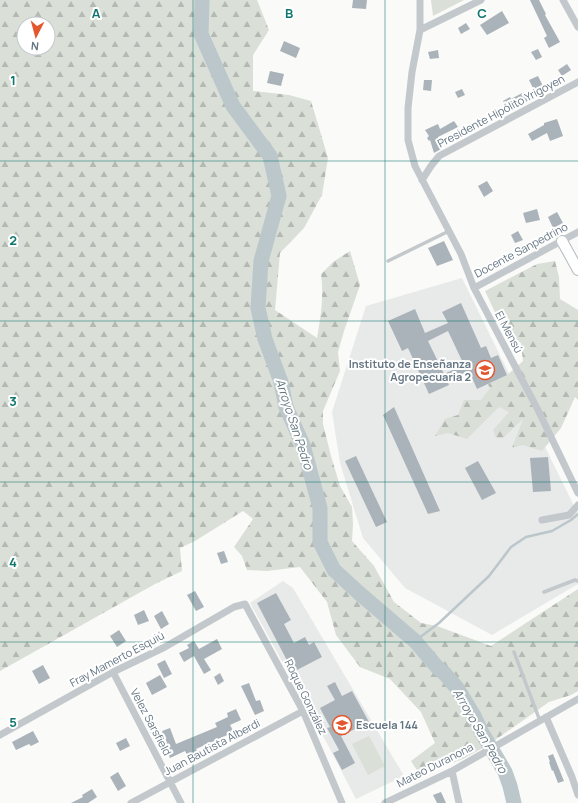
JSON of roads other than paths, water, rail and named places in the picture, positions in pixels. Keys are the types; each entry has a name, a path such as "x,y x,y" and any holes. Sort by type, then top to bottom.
{"main road":[{"path":"562,241 578,270"}],"street":[{"name":"El Mensú","path":"420,0 420,30 412,72 408,108 408,140 415,166 461,254 474,288 539,412 578,493"},
{"path":"420,30 481,0"},
{"path":"562,0 578,27"},
{"name":"Presidente Hipólito Yrigoyen","path":"422,180 439,156 578,82"},
{"name":"Docente Sanpedrino","path":"474,288 578,232"},
{"path":"542,520 555,519 569,515 578,505"},
{"name":"Fray Mamerto Esquiú","path":"0,735 112,672 165,647 234,607 245,604"},
{"name":"Roque González","path":"245,604 303,712 342,803"},
{"name":"Velez Sarsfield","path":"112,672 181,803"},
{"name":"Mateo Duranona","path":"385,803 452,771 578,699"},
{"name":"Juan Bautista Alberdi","path":"131,803 303,712"},
{"path":"543,719 572,777 578,795"},
{"path":"452,771 459,803"}],"lane":[{"path":"388,261 449,231"},
{"path":"544,592 575,580 578,581"},
{"path":"514,652 543,719"}],"waterway":[{"name":"Arroyo San Pedro","path":"202,0 201,34 233,106 270,156 279,196 261,261 258,308 265,339 281,382 286,407 303,445 320,508 320,542 334,570 415,641 457,688 505,772 514,803"},
{"path":"415,641 439,623 489,576 511,547 526,537 552,531 578,514"}],"place":[{"name":"Instituto de Enseñanza Agropecuaria 2","path":"485,370"},
{"name":"Escuela 144","path":"342,725"}]}
